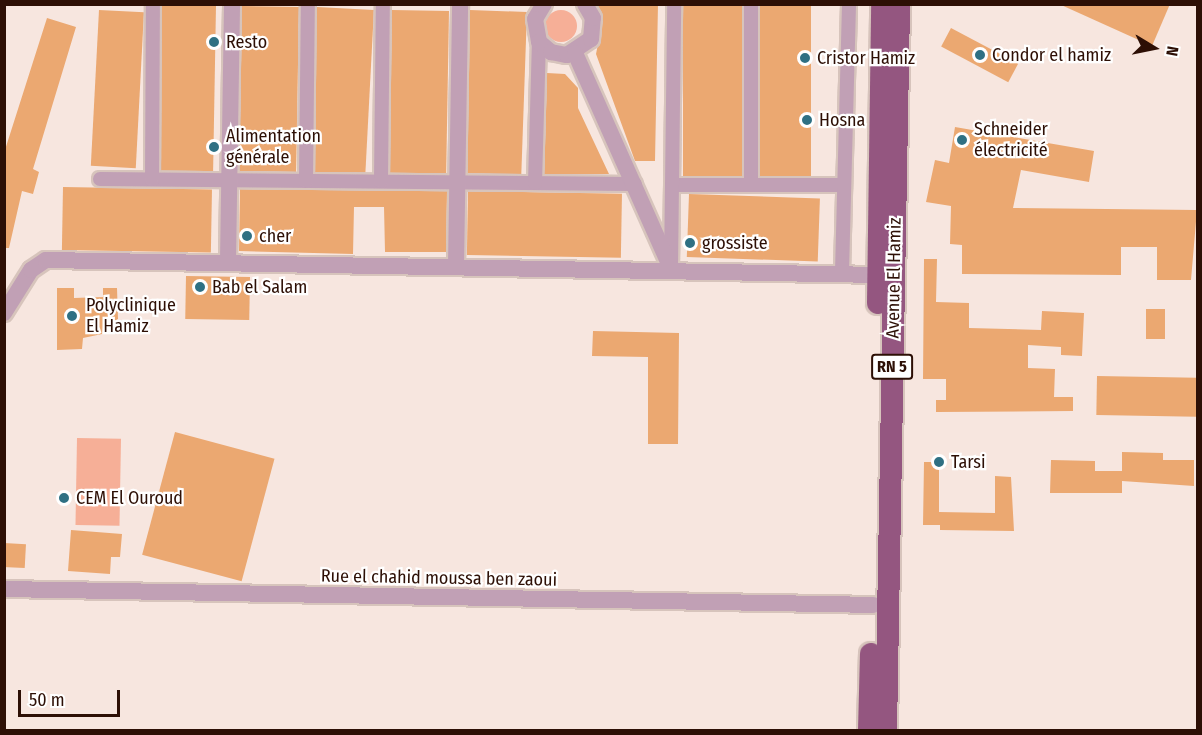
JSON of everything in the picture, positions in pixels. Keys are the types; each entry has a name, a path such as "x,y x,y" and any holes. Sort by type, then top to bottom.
{"highway":[{"name":"RN 5","path":"870,730 882,4"},
{"name":"Avenue El Hamiz","path":"886,730 899,4"}],"street":[{"path":"152,179 153,4"},
{"path":"228,261 232,4"},
{"path":"306,180 308,4"},
{"path":"381,181 383,4"},
{"path":"456,266 460,4"},
{"path":"535,183 539,42 535,20 544,4"},
{"path":"539,42 551,52 575,53 584,47 594,28 585,4"},
{"path":"671,269 674,4"},
{"path":"751,4 751,185"},
{"path":"842,272 849,4"},
{"path":"575,53 671,269"},
{"path":"100,178 635,184"},
{"path":"672,185 844,185"},
{"path":"4,313 31,270 46,260 842,272 878,275"},
{"name":"Rue el chahid moussa ben zaoui","path":"4,589 873,605"}],"shaded area":[{"path":"561,10 572,15 577,26 572,37 561,42 550,37 545,26 550,15"},
{"path":"77,438 121,439 119,526 75,525"}],"building":[{"path":"597,4 658,4 655,161 635,161 596,54 603,19"},
{"path":"683,4 742,4 742,176 683,176"},
{"path":"760,4 811,4 811,176 760,176"},
{"path":"1059,4 1170,4 1152,46"},
{"path":"162,5 216,6 213,172 159,171"},
{"path":"242,6 299,7 296,172 239,171"},
{"path":"317,7 374,10 365,175 308,172"},
{"path":"99,10 144,12 136,168 91,166"},
{"path":"392,10 449,11 446,174 389,173"},
{"path":"470,10 527,12 521,175 464,173"},
{"path":"47,18 76,27 33,169 39,172 33,194 22,191 9,248 4,248 4,153"},
{"name":"Condor el hamiz","path":"951,28 1018,64 1008,82 941,47"},
{"path":"547,73 565,74 578,88 578,108 609,174 544,174"},
{"path":"955,127 1094,151 1089,182 1021,170 1013,208 1197,210 1191,280 1157,280 1157,247 1121,247 1121,275 962,274 962,245 950,244 951,206 926,202 935,160 949,163"},
{"path":"63,187 212,190 211,253 62,250"},
{"path":"240,189 447,191 446,252 385,252 384,207 354,207 353,254 239,251"},
{"path":"468,191 622,194 621,258 467,255"},
{"path":"689,194 820,199 818,262 687,257"},
{"path":"924,259 937,259 936,302 969,303 969,328 1041,330 1042,311 1084,313 1082,356 1061,355 1061,347 1028,345 1028,368 1055,369 1054,397 1073,397 1073,411 936,412 936,400 946,400 946,379 923,379"},
{"path":"186,276 250,277 249,320 185,319"},
{"name":"Polyclinique El Hamiz","path":"57,288 74,288 74,298 103,297 103,288 117,288 118,319 103,327 102,334 83,338 82,349 57,350"},
{"path":"1146,309 1165,309 1165,339 1146,339"},
{"path":"593,331 679,333 678,444 648,444 648,357 592,356"},
{"path":"1097,376 1197,378 1196,417 1096,415"},
{"path":"175,432 274,459 242,581 142,555"},
{"path":"1122,452 1163,453 1163,460 1194,460 1194,486 1122,481 1122,493 1050,493 1051,460 1095,461 1095,471 1122,471"},
{"path":"924,462 939,462 939,512 995,513 995,476 1011,477 1014,531 940,530 940,525 923,525"},
{"path":"71,530 122,534 120,557 111,557 110,574 68,571"},
{"path":"4,543 26,544 25,568 4,567"}],"place":[{"name":"Resto","path":"214,42"},
{"name":"Condor el hamiz","path":"980,55"},
{"name":"Cristor Hamiz","path":"805,58"},
{"name":"Hosna","path":"807,120"},
{"name":"Schneider électricité","path":"962,140"},
{"name":"Alimentation générale","path":"214,147"},
{"name":"cher","path":"247,236"},
{"name":"grossiste","path":"690,243"},
{"name":"Bab el Salam","path":"200,287"},
{"name":"Polyclinique El Hamiz","path":"72,316"},
{"name":"Tarsi","path":"939,462"},
{"name":"CEM El Ouroud","path":"64,498"}]}
